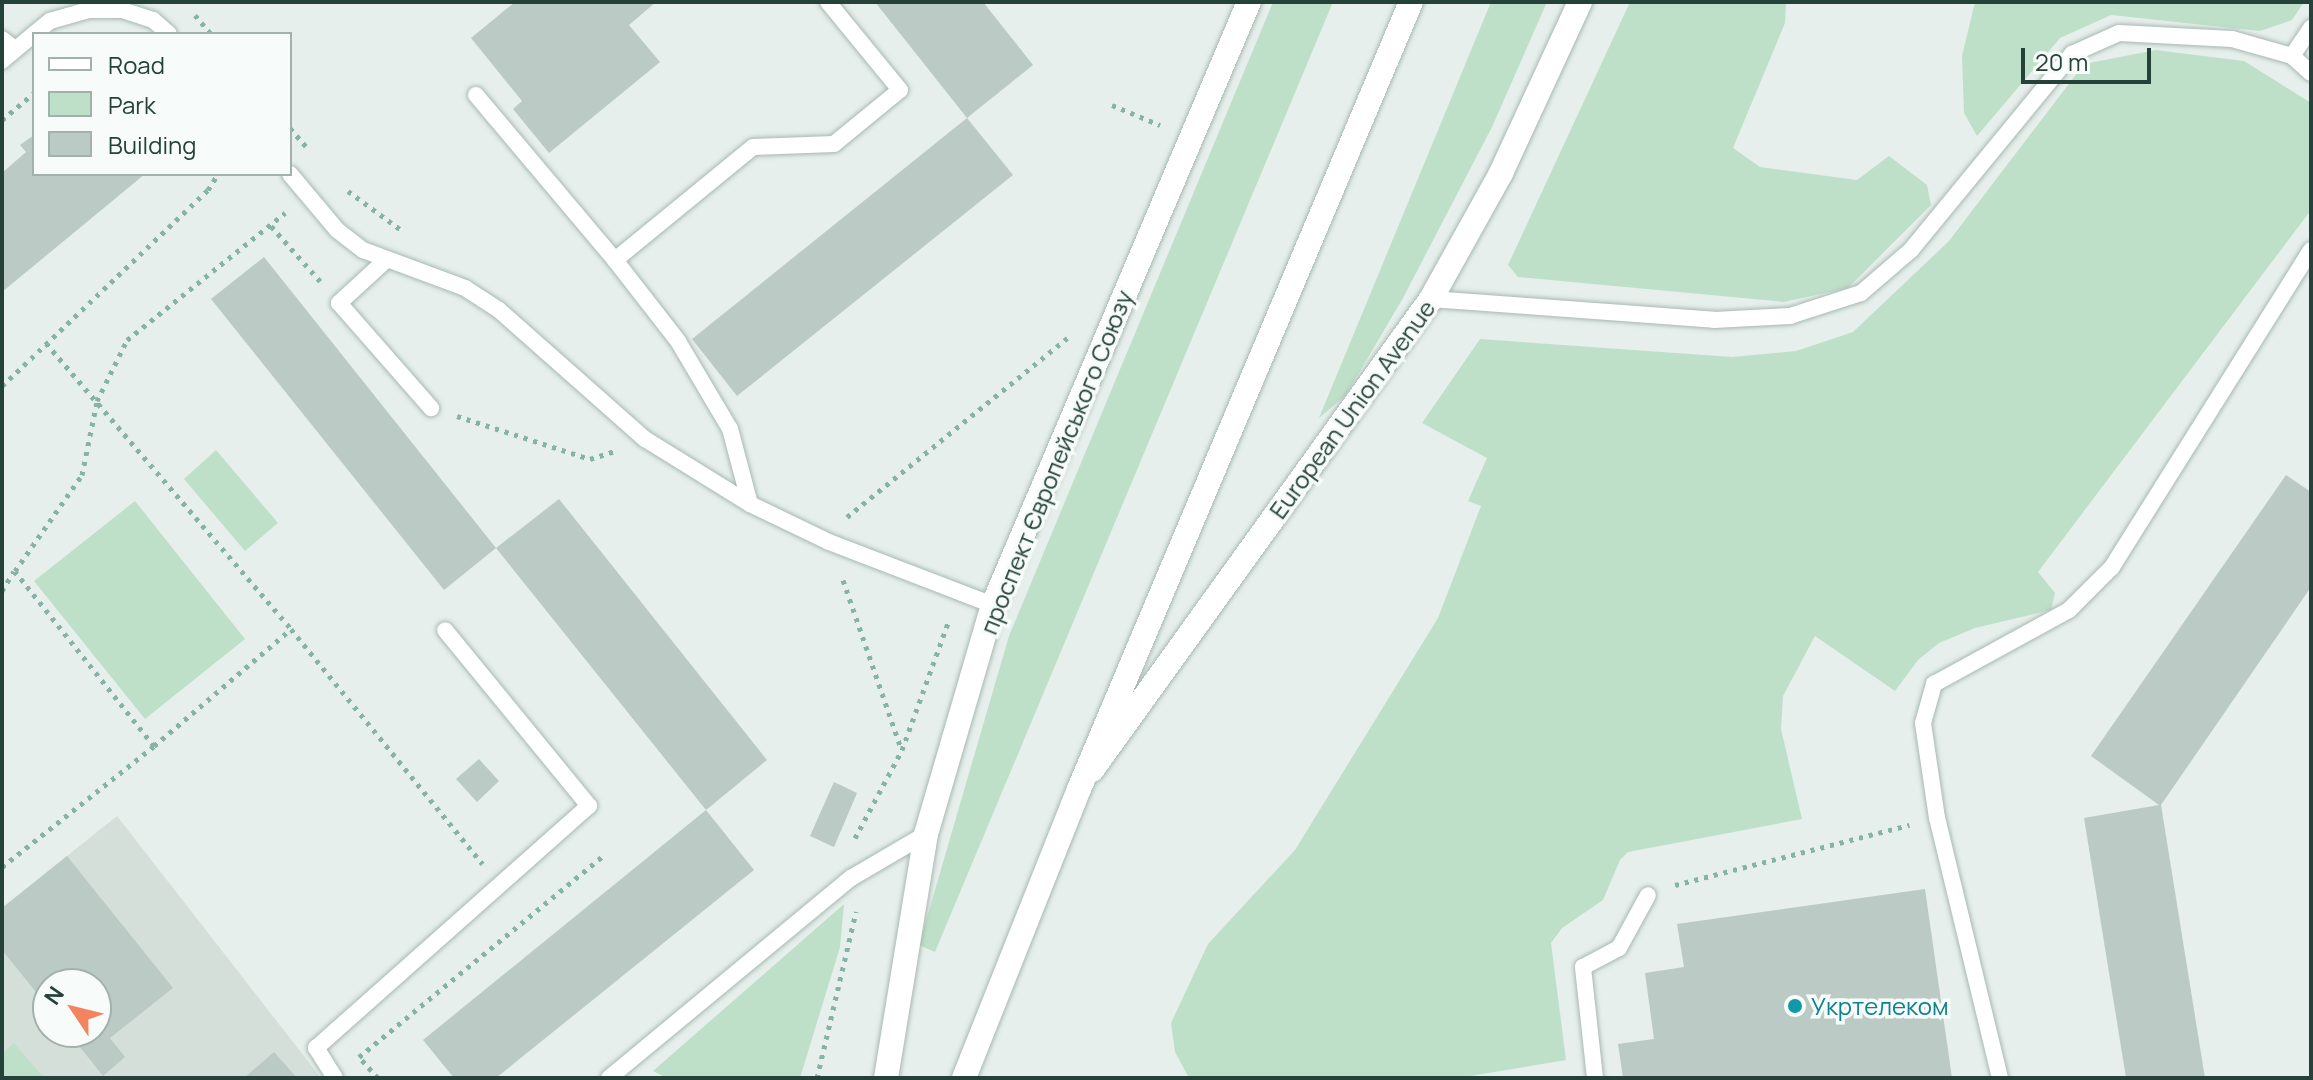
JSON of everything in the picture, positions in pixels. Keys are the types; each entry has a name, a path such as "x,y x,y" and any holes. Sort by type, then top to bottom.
{"street":[{"name":"проспект Європейського Союзу","path":"886,1078 926,834 993,605 1249,2"},
{"name":"European Union Avenue","path":"964,1078 1079,789 1411,2"},
{"name":"European Union Avenue","path":"1079,789 1431,299 1501,173 1580,2"}],"lane":[{"path":"615,260 753,147 834,144 900,90 828,2"},
{"path":"36,32 50,21 99,10 153,20 167,32"},
{"path":"2292,56 2311,28"},
{"path":"1431,299 1714,320 1790,316 1861,293 1911,250 2072,54 2119,33 2232,39 2292,56 2311,73"},
{"path":"6,50 32,35"},
{"path":"476,95 615,260 678,341 730,429 750,504"},
{"path":"292,176 337,230 386,260 465,288 499,310 645,439 750,504 829,542 993,605"},
{"path":"2000,1078 1937,818 1923,723 1934,684 1979,655 2069,610 2112,567 2311,250"},
{"path":"386,260 339,303 431,408"},
{"path":"335,1078 316,1048 589,806 445,630"},
{"path":"609,1078 851,878 926,834"},
{"path":"1595,1078 1583,967 1619,948 1648,895"}],"path":[{"path":"2,120 32,95"},
{"path":"1112,105 1160,125"},
{"path":"2,386 208,190 217,176"},
{"path":"2,591 82,475 97,401 127,340 307,194"},
{"path":"270,226 339,303"},
{"path":"837,526 1067,338"},
{"path":"46,343 291,629 526,917"},
{"path":"431,408 590,459 645,439"},
{"path":"829,542 902,750"},
{"path":"15,571 154,746"},
{"path":"2,867 154,746 291,629"},
{"path":"1700,877 1937,818"},
{"path":"378,1078 359,1057 604,855"}],"shaded area":[{"path":"117,816 321,1078 2,1078 2,908"}],"green space":[{"path":"1273,2 1333,2 935,952 919,945 1009,636"},
{"path":"1491,2 1547,2 1492,127 1403,298 1346,395 1319,418"},
{"path":"1630,2 1786,2 1785,23 1733,148 1760,167 1857,180 1889,156 1927,185 1931,205 1848,288 1784,302 1518,277 1508,265"},
{"path":"1975,2 2304,2 2292,20 2260,31 2111,15 2060,38 1977,136 1964,113 1962,56"},
{"path":"2156,50 2244,61 2311,103 2311,210 2038,572 2055,593 2051,610 1975,628 1939,643 1918,660 1895,691 1815,636 1783,696 1781,729 1802,819 1628,852 1620,860 1603,900 1562,928 1551,943 1566,1060 1458,1078 1189,1078 1175,1052 1171,1023 1208,944 1295,850 1438,618 1481,506 1468,501 1487,458 1422,423 1480,339 1732,357 1796,351 1853,332 1949,241 2084,64"},
{"path":"216,450 278,523 245,551 184,479"},
{"path":"135,501 245,639 145,719 34,581"},
{"path":"844,904 840,947 800,1078 667,1078 653,1071"},
{"path":"14,1043 44,1078 2,1078 2,1053"}],"building":[{"path":"515,2 656,2 629,25 660,62 549,153 513,109 522,101 471,38"},
{"path":"875,2 983,2 1033,65 967,118"},
{"path":"967,118 1013,175 737,396 692,339"},
{"path":"32,136 32,176 143,176 2,292 2,173 26,152 20,145"},
{"path":"264,257 496,548 444,590 211,299"},
{"path":"2286,475 2311,492 2311,587 2161,805 2205,1078 2126,1078 2084,818 2159,805 2091,756"},
{"path":"559,499 767,760 706,810 496,548"},
{"path":"479,759 499,781 477,802 456,779"},
{"path":"834,782 857,793 834,847 810,836"},
{"path":"706,810 754,870 496,1078 454,1078 423,1040"},
{"path":"67,856 173,988 112,1036 112,968 32,968 32,987 2,950 2,908"},
{"name":"Укртелеком","path":"1925,889 1952,1078 1623,1078 1618,1044 1654,1039 1645,973 1684,967 1677,924"},
{"path":"112,1041 125,1057 103,1076 81,1048 112,1048"},
{"path":"274,1052 297,1078 244,1078"}],"place":[{"name":"Укртелеком","path":"1795,1006"}]}
